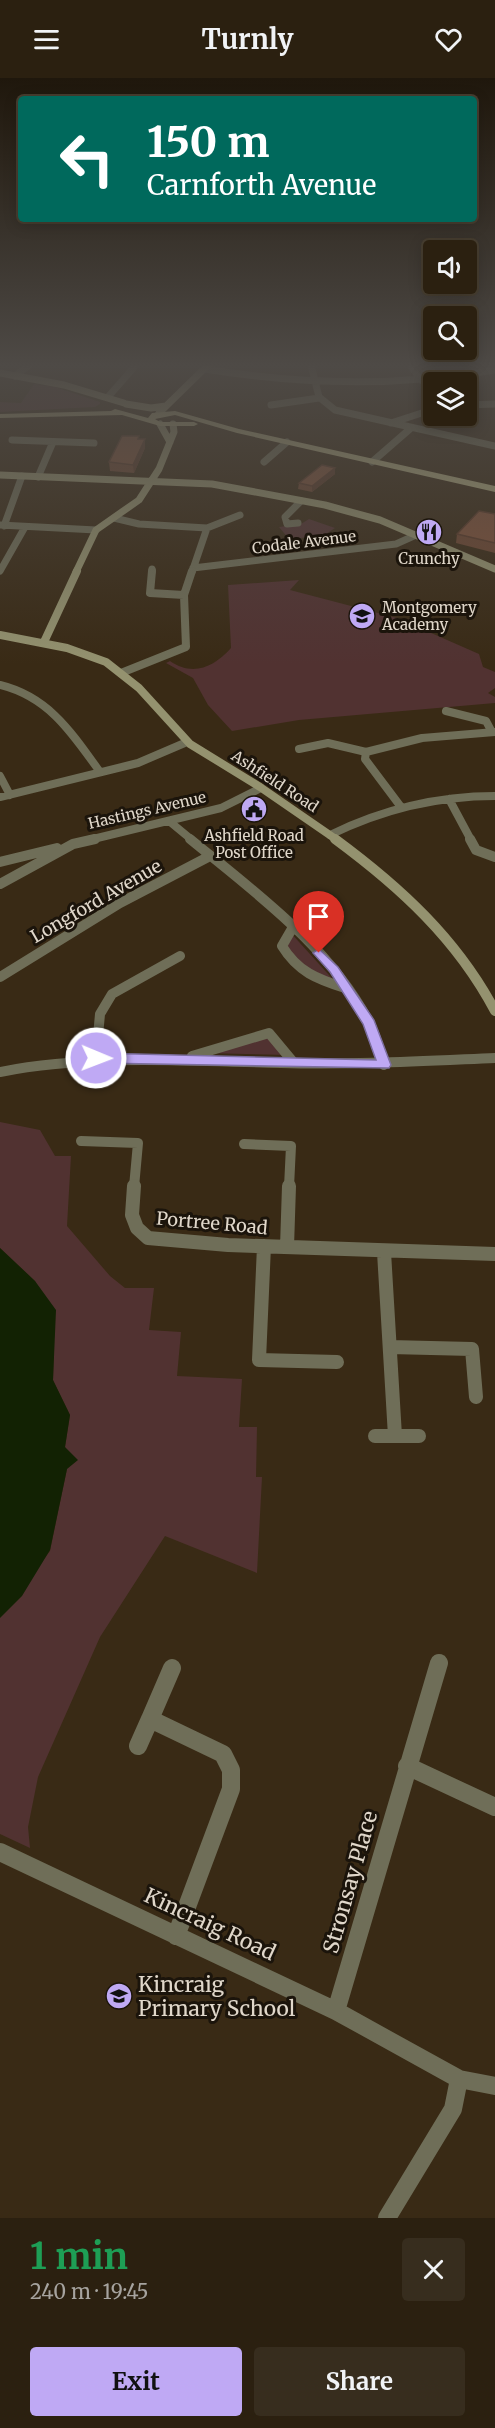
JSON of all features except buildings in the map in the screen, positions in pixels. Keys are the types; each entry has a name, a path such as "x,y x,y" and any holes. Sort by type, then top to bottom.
{"main road":[{"path":"385,465 495,489"}],"street":[{"path":"38,477 43,465"},
{"path":"44,642 96,530 135,505 161,465"},
{"path":"0,475 212,484 346,509 416,535 495,569"},
{"path":"22,476 2,526 96,530"},
{"path":"297,523 287,524 285,517 301,501"},
{"path":"114,518 139,524 207,528 240,515"},
{"path":"0,571 25,527"},
{"path":"121,673 186,648 184,595 207,528"},
{"name":"Codale Avenue","path":"193,568 396,544 416,535"},
{"path":"152,569 150,593 184,595"},
{"name":"Ashfield Road","path":"0,635 44,642 97,658 121,673 152,700 188,742 330,835 422,913 470,966 491,995 495,1011"},
{"path":"0,685 30,693 56,711 100,772"},
{"path":"299,749 328,743 366,752 422,738 493,732 486,721 446,711"},
{"path":"0,797 138,763 188,742"},
{"path":"366,752 365,759 401,807"},
{"path":"0,776 10,795"},
{"name":"Hastings Avenue","path":"0,862 221,808 261,788"},
{"path":"330,835 359,820 401,807 449,799 495,796"},
{"path":"449,799 476,849 495,857"},
{"path":"169,821 210,856 261,894 334,970 369,1023 384,1065"},
{"name":"Hastings Avenue","path":"0,884 73,844"},
{"name":"Longford Avenue","path":"0,977 120,903 210,856"},
{"path":"293,927 282,946 292,963 303,974 345,988"},
{"path":"96,1058 100,1014 112,994 180,956"},
{"path":"182,1060 269,1033 294,1063"},
{"path":"0,1072 33,1065 96,1058 384,1065 495,1058"},
{"name":"Portree Road","path":"81,1141 138,1143 132,1215 134,1224 148,1238 264,1246 495,1254"},
{"name":"Portree Road","path":"244,1144 291,1146 287,1247"},
{"path":"264,1246 259,1360 337,1362"},
{"path":"384,1251 395,1436"},
{"path":"390,1347 472,1349 477,1397"},
{"path":"375,1436 419,1436"},
{"name":"Stronsay Place","path":"336,2011 439,1663"},
{"path":"138,1746 172,1668"},
{"path":"150,1719 223,1754 230,1763 233,1774 231,1789 176,1936"},
{"path":"407,1766 495,1807"},
{"name":"Kincraig Road","path":"0,1852 336,2011 459,2079 495,2086"},
{"path":"387,2218 453,2109 459,2079"}],"shaded area":[{"path":"309,519 335,528 323,536 289,539 279,527 301,524"},
{"name":"Montgomery Academy","path":"299,580 290,590 397,618 479,654 483,667 495,672 495,688 488,693 495,697 495,703 299,720 232,731 208,705 193,678 166,663 170,661 187,668 203,668 218,660 231,648 228,585"},
{"path":"290,932 338,985 303,974 282,946"},
{"path":"269,1033 287,1055 203,1053"},
{"path":"0,1122 40,1130 55,1156 71,1156 67,1226 110,1276 125,1288 154,1288 149,1330 181,1332 177,1376 242,1379 239,1427 257,1427 256,1477 262,1477 257,1573 165,1536 100,1637 38,1777 28,1827 30,1848 0,1834 0,1616 50,1551 67,1469 65,1447 70,1415 53,1380 54,1344 35,1281 0,1248"},
{"path":"0,1248 35,1281 56,1310 53,1380 70,1415 65,1447 78,1460 67,1469 50,1550 22,1596 0,1618"}],"place":[{"name":"Crunchy","path":"429,532"},
{"name":"Montgomery Academy","path":"362,616"},
{"name":"Ashfield Road Post Office","path":"254,809"},
{"name":"Kincraig Primary School","path":"119,1996"}],"route":[{"path":"96,1058 384,1065 369,1023 334,970 319,953"}]}
